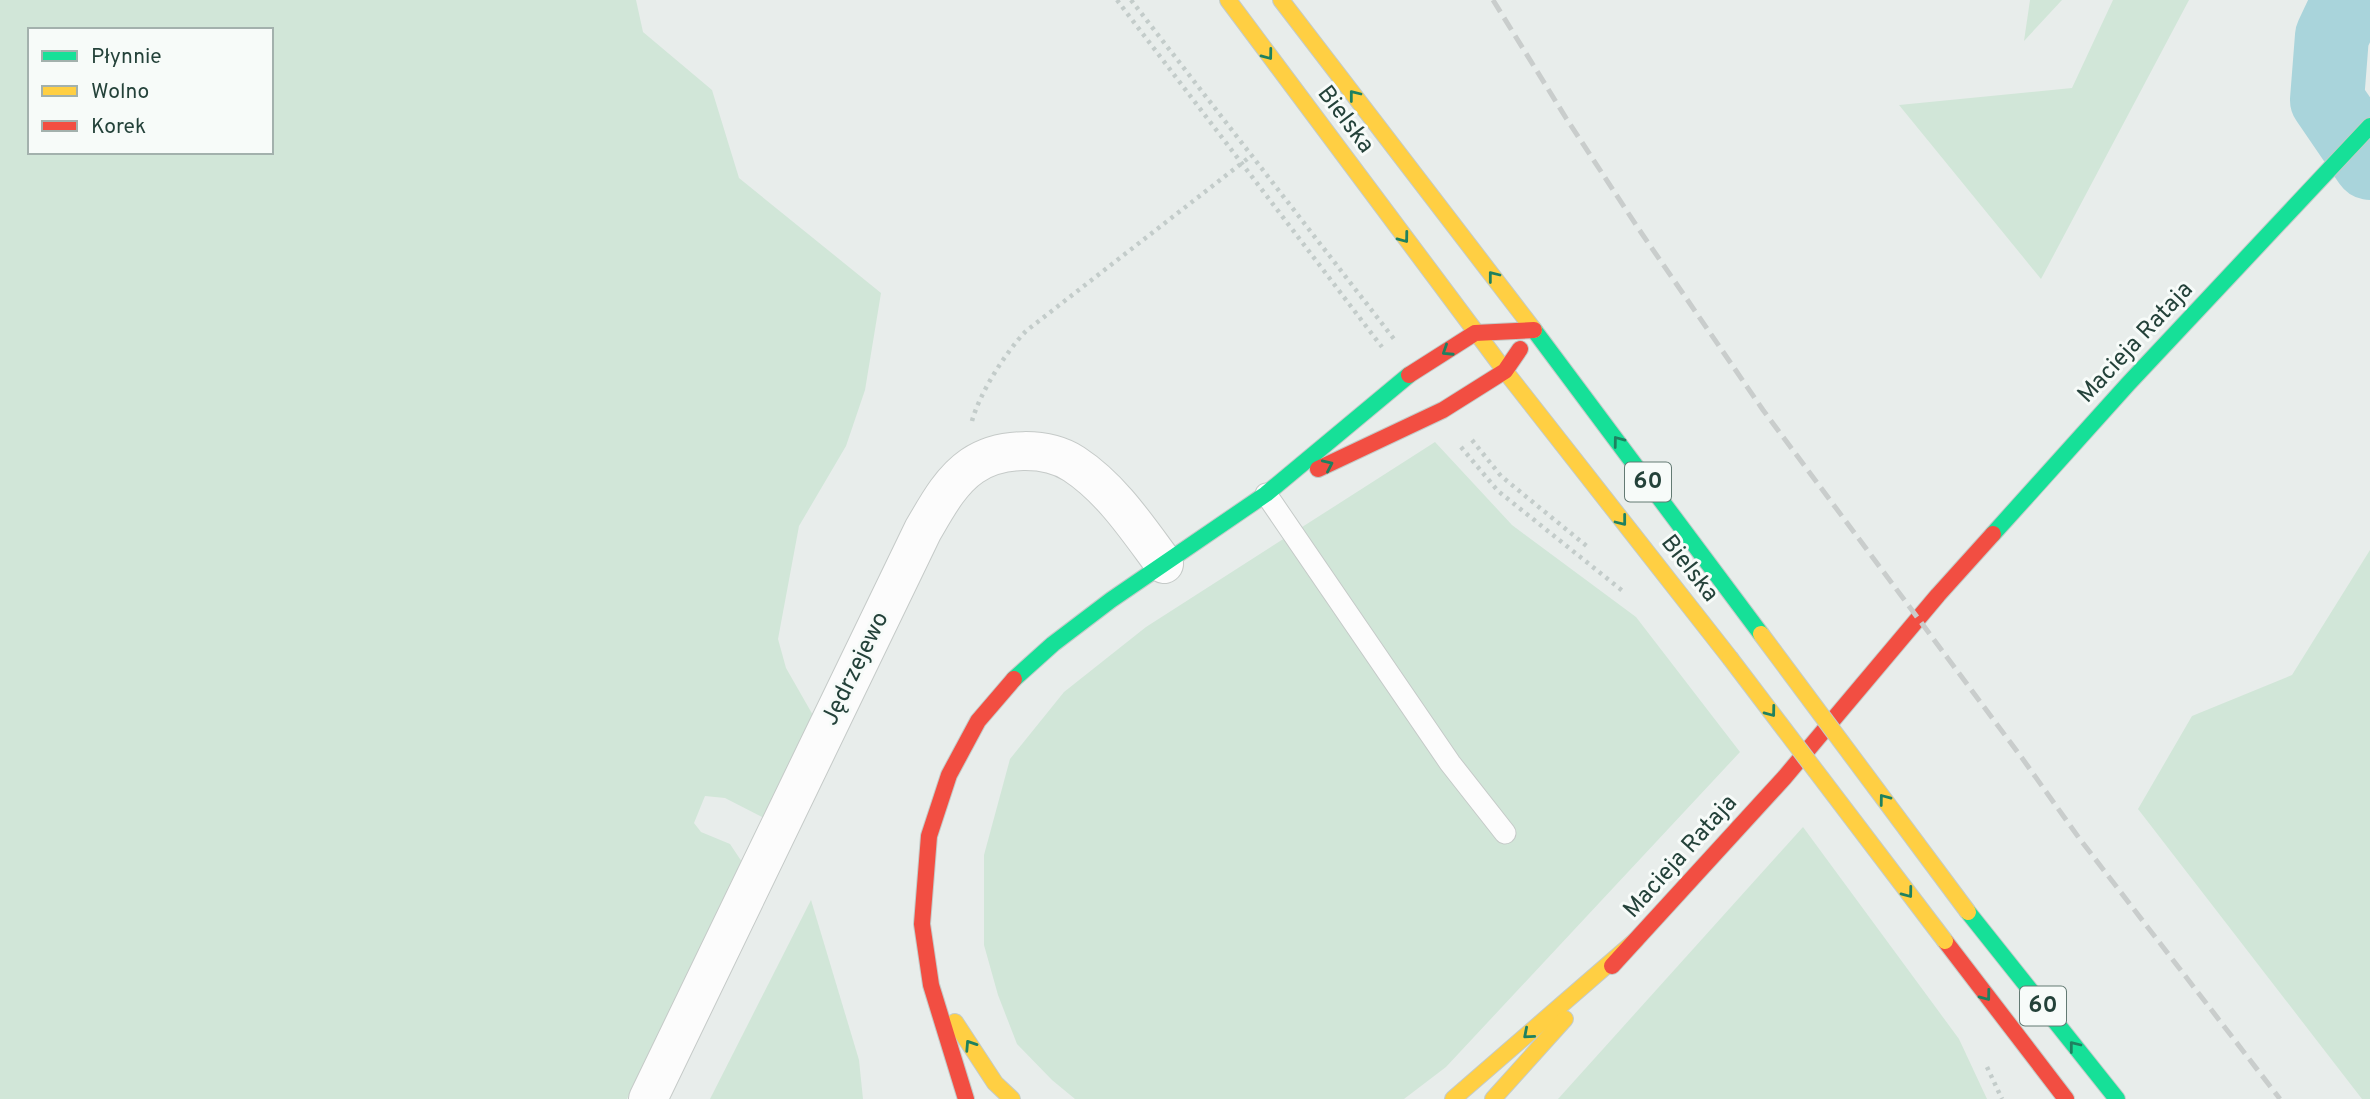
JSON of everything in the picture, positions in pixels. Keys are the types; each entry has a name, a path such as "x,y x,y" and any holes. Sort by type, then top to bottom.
{"main road":[{"name":"Bielska","path":"1228,0 1475,333 1730,658 2066,1099"},
{"name":"Bielska","path":"1281,0 1534,330 1968,912 2117,1099"},
{"name":"Macieja Rataja","path":"1493,1099 1784,778 1938,594 2128,384 2370,126"},
{"path":"966,1099 931,985 922,923 929,836 949,775 978,721 1014,679 1053,644 1266,494 1409,375 1475,333 1534,330"},
{"path":"1266,494 1433,415 1505,371 1534,330"},
{"path":"1453,1099 1635,941"},
{"path":"931,985 995,1083 1012,1099"}],"street":[{"name":"Jędrzejewo","path":"648,1099 923,530 939,502 972,466 1007,453 1043,452 1064,458 1092,478 1110,496 1164,564"}],"lane":[{"path":"1266,494 1450,763 1505,833"}],"path":[{"path":"972,466 972,417 1012,346 1026,331 1251,156"}],"green space":[{"path":"0,0 636,0 643,32 712,90 739,178 881,293 865,390 846,446 799,526 778,639 786,668 814,717 764,818 725,798 705,796 694,823 701,832 730,844 742,862 627,1099 0,1099"},
{"path":"2030,0 2062,0 2024,41"},
{"path":"2113,0 2189,0 2041,279 1899,105 2072,88"},
{"path":"1435,442 1512,525 1636,617 1740,752 1446,1067 1404,1099 1075,1099 1017,1044 998,995 984,945 984,855 1010,759 1064,692 1146,627"},
{"path":"2370,550 2370,1099 2362,1099 2138,809 2192,716 2292,675"},
{"path":"1803,827 1959,1039 1987,1099 1558,1099"},
{"path":"811,900 859,1060 863,1099 710,1099"}],"waterway":[{"path":"2349,0 2332,36 2327,100 2370,163"}],"railway":[{"path":"1493,0 1638,228 1763,410 2079,838 2280,1099"}],"traffic: fast":[{"path":"1993,534 2128,384 2370,126"},
{"path":"1534,330 1761,634"},
{"path":"1014,679 1053,644 1111,600 1266,494 1409,375"},
{"path":"1968,912 2117,1099"}],"traffic: slow":[{"path":"1228,0 1505,371"},
{"path":"1281,0 1534,330"},
{"path":"1505,371 1730,658"},
{"path":"1761,634 1968,912"},
{"path":"1730,658 1945,941"},
{"path":"1453,1099 1635,941"},
{"path":"1493,1099 1565,1019"},
{"path":"955,1022 995,1083 1012,1099"}],"traffic: jam":[{"path":"1409,375 1475,333 1534,330"},
{"path":"1318,469 1443,410 1505,371 1520,349"},
{"path":"1612,966 1784,778 1993,534"},
{"path":"966,1099 931,985 922,924 929,836 949,775 978,721 1014,679"},
{"path":"1945,941 2066,1099"}]}
